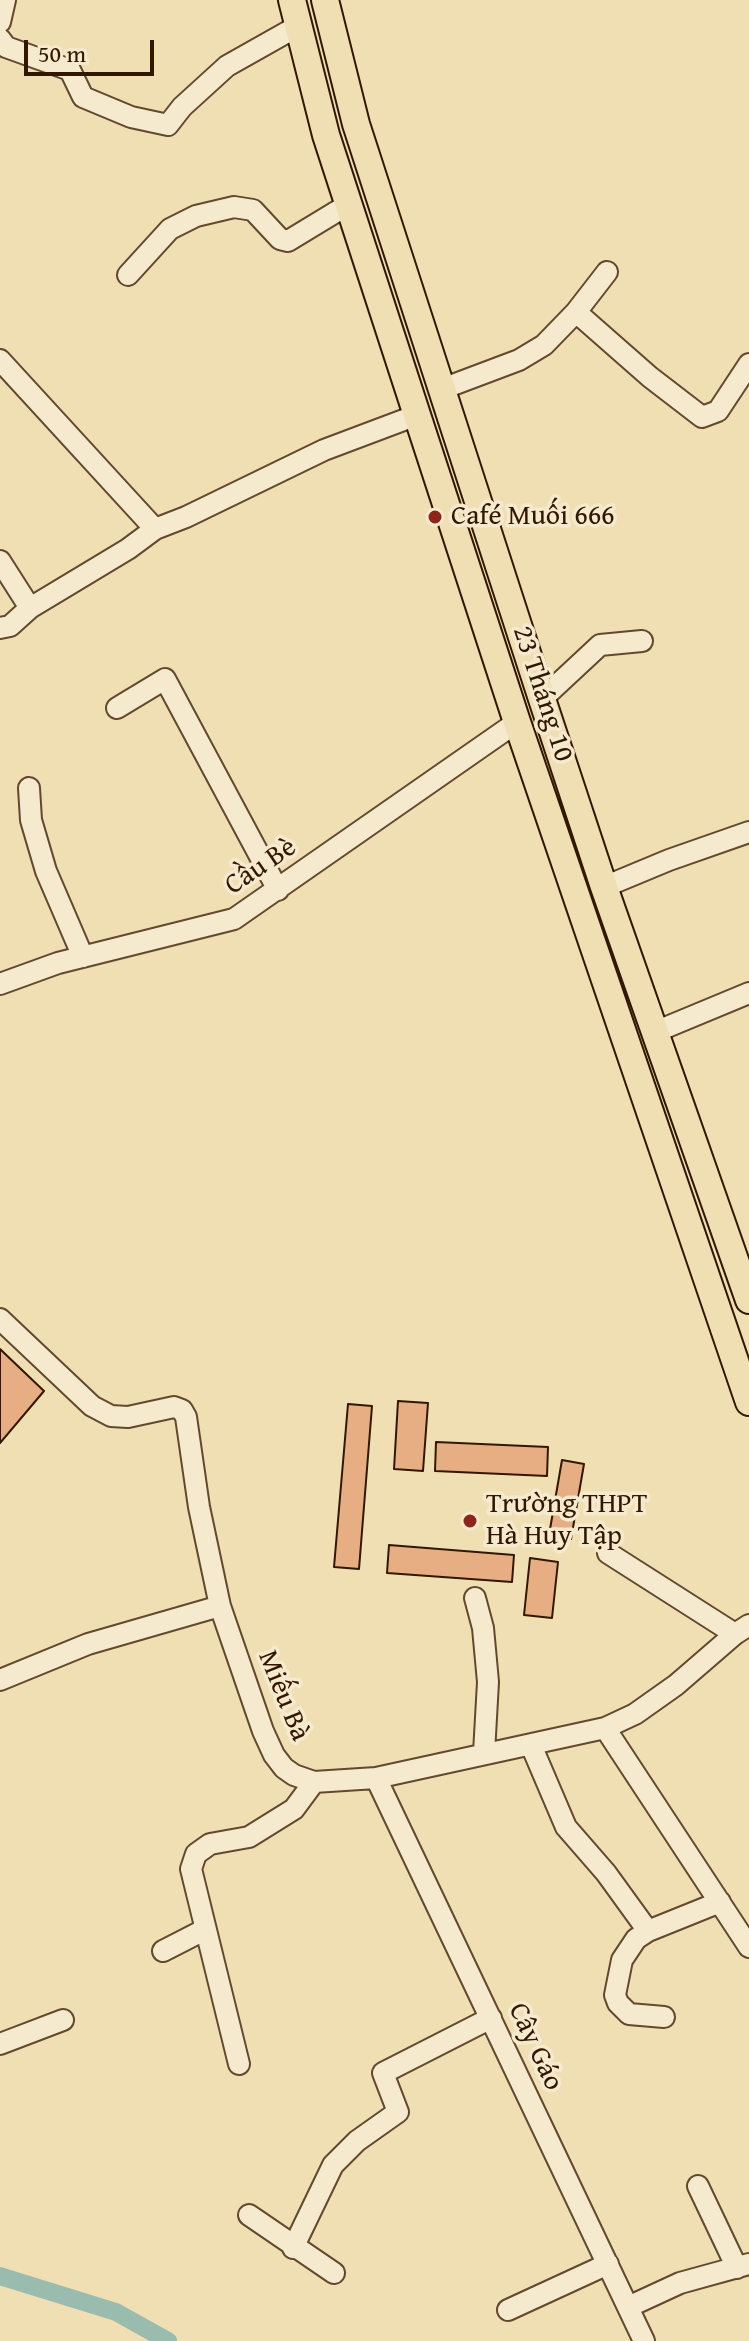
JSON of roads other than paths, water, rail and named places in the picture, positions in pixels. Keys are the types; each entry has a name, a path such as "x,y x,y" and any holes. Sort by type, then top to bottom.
{"main road":[{"name":"23 Tháng 10","path":"292,0 317,104 517,722 749,1402"},
{"name":"23 Tháng 10","path":"325,0 356,124 542,699 655,1032 744,1269 749,1300"},
{"path":"517,722 542,699"}],"street":[{"path":"0,22 5,0"},
{"path":"0,39 6,47 70,70 83,97 131,117 168,125 182,107 227,66 298,26"},
{"path":"128,275 170,229 196,216 234,207 253,210 280,239 288,241 349,204"},
{"path":"442,389 530,355 576,312 607,272"},
{"path":"576,312 650,377 702,417 718,411 749,364"},
{"path":"0,360 155,529"},
{"path":"0,645 5,627 30,608 128,549 155,529 324,450 417,415"},
{"path":"0,561 30,608"},
{"path":"542,699 600,645 642,641"},
{"path":"117,708 165,679 278,890"},
{"name":"Cầu Bè","path":"0,984 83,957 234,919 517,722"},
{"path":"29,788 31,820 46,871 83,957"},
{"path":"604,887 748,836"},
{"path":"655,1032 749,993"},
{"name":"Miếu Bà","path":"0,1319 73,1390 111,1416 128,1417 174,1407 182,1410 189,1427 197,1496 220,1606 263,1731 284,1768 314,1782"},
{"path":"239,2064 191,1869 196,1854 210,1844 249,1837 294,1809 314,1782 376,1778 605,1728 635,1714 676,1685 742,1629 608,1553"},
{"path":"475,1598 483,1628 488,1682 484,1753"},
{"path":"0,1680 88,1644 220,1606"},
{"path":"605,1728 749,1947"},
{"path":"531,1745 566,1827 606,1873 648,1931"},
{"name":"Cây Gáo","path":"376,1778 644,2341"},
{"path":"664,2017 629,2014 618,2003 615,1995 622,1960 636,1939 648,1931 720,1902"},
{"path":"163,1951 204,1930"},
{"path":"293,2248 333,2165 357,2141 398,2112 383,2073 491,2018"},
{"path":"0,2044 63,2020"},
{"path":"628,2307 680,2283 743,2266 698,2186"},
{"path":"249,2215 293,2248 334,2273"},
{"path":"508,2310 608,2264"}],"waterway":[{"path":"0,2276 116,2312 168,2341"}],"place":[{"name":"Café Muối 666","path":"435,517"},
{"name":"Trường THPT Hà Huy Tập","path":"470,1521"}]}
